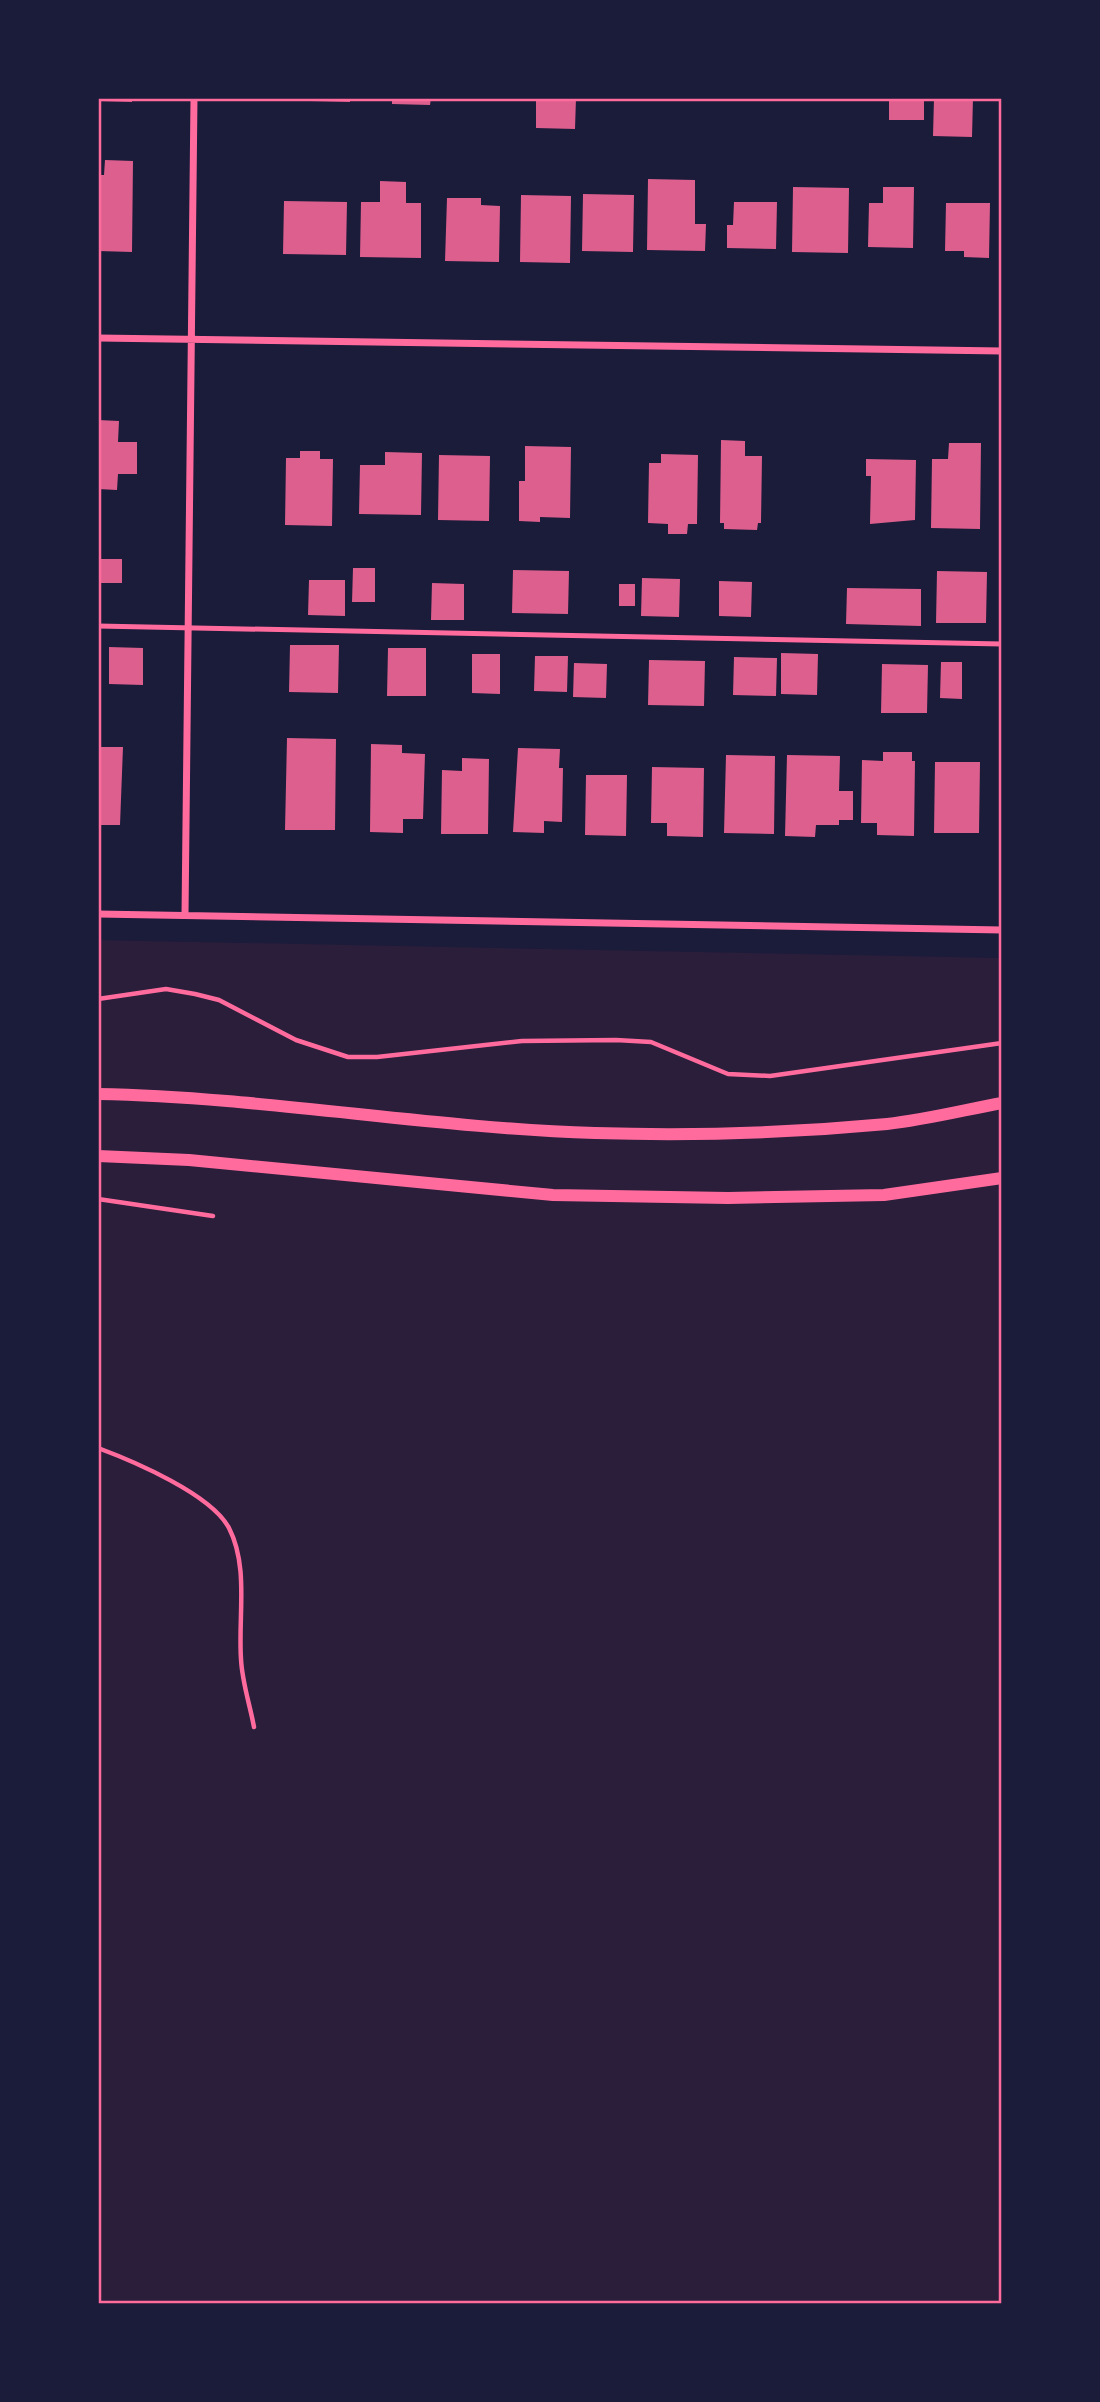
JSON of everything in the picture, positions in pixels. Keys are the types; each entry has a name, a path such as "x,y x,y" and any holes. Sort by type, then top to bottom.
{"street":[{"path":"186,915 194,98"},
{"path":"98,338 1002,351"},
{"path":"98,914 1002,930"},
{"path":"98,1094 156,1095 595,1133 748,1132 889,1124 1002,1103"},
{"path":"98,1156 202,1161 553,1195 728,1198 884,1195 1002,1178"}],"lane":[{"path":"98,626 1002,644"}],"path":[{"path":"98,999 166,989 195,994 219,1000 296,1040 348,1057 377,1057 522,1041 616,1040 651,1042 727,1074 770,1076 1002,1044"},
{"path":"98,1199 213,1216"},
{"path":"98,1448 142,1465 195,1496 228,1525 240,1556 241,1662 254,1727"}],"shaded area":[{"path":"98,940 1002,958 1002,2304 98,2304"}],"building":[{"path":"98,98 132,98 132,102 98,101"},
{"path":"312,98 350,98 350,102 311,101"},
{"path":"392,98 431,98 430,105 392,104"},
{"path":"536,98 576,98 575,129 536,128"},
{"path":"889,98 924,98 924,120 889,120"},
{"path":"934,98 973,98 972,137 933,136"},
{"path":"105,160 133,161 132,252 98,251 98,175 104,175"},
{"path":"648,179 695,180 695,224 706,224 705,251 647,250"},
{"path":"380,181 406,182 406,203 421,203 421,258 360,257 361,202 380,202"},
{"path":"793,187 849,188 848,253 792,252"},
{"path":"883,187 914,187 913,248 868,247 869,203 883,203"},
{"path":"583,194 634,195 633,252 582,251"},
{"path":"521,195 571,196 570,263 520,262"},
{"path":"447,198 481,198 481,205 500,206 499,262 445,261"},
{"path":"284,201 347,202 346,255 283,254"},
{"path":"734,202 777,202 776,249 727,248 727,225 733,225"},
{"path":"946,203 990,203 989,258 964,257 964,251 945,251"},
{"path":"98,420 119,421 118,442 137,442 137,474 118,474 117,490 98,489"},
{"path":"721,440 745,441 745,456 762,456 761,523 758,523 757,530 724,529 724,523 720,523"},
{"path":"949,443 981,443 980,529 931,528 932,459 948,459"},
{"path":"525,446 571,447 570,518 540,517 540,522 519,521 519,481 525,481"},
{"path":"300,451 320,451 320,459 333,459 332,526 285,525 286,458 300,458"},
{"path":"385,452 422,453 421,515 359,514 360,465 385,465"},
{"path":"661,454 698,455 697,524 688,524 687,534 668,534 668,524 648,523 649,463 661,463"},
{"path":"439,455 490,456 489,521 438,520"},
{"path":"866,459 916,460 915,520 870,524 871,476 866,476"},
{"path":"98,559 122,559 122,583 98,583"},
{"path":"353,568 375,568 375,602 352,602"},
{"path":"513,570 569,571 568,614 512,613"},
{"path":"937,571 987,572 986,623 936,623"},
{"path":"642,578 680,579 679,617 641,616"},
{"path":"309,580 345,580 345,616 308,615"},
{"path":"719,581 752,582 751,617 719,616"},
{"path":"432,583 464,584 464,620 431,620"},
{"path":"619,584 635,584 635,606 619,606"},
{"path":"847,588 921,589 921,626 846,624"},
{"path":"290,645 339,645 338,693 289,692"},
{"path":"109,647 143,648 143,685 109,684"},
{"path":"388,648 426,648 426,696 387,696"},
{"path":"781,653 818,654 817,695 781,694"},
{"path":"472,654 500,654 500,694 472,693"},
{"path":"535,656 568,656 567,692 534,691"},
{"path":"734,657 777,658 776,696 733,695"},
{"path":"649,660 705,661 704,706 648,705"},
{"path":"941,662 962,662 962,699 940,698"},
{"path":"574,663 607,664 606,698 573,697"},
{"path":"882,664 928,665 927,713 881,713"},
{"path":"287,738 336,739 335,830 285,830"},
{"path":"371,744 402,745 402,753 425,754 423,819 403,819 403,833 370,832"},
{"path":"98,747 123,747 120,825 98,825"},
{"path":"518,748 560,749 559,768 563,768 562,822 544,821 544,833 513,832"},
{"path":"883,752 912,752 912,761 915,761 914,836 877,835 877,823 861,823 862,760 883,761"},
{"path":"726,755 775,756 774,834 724,833"},
{"path":"787,755 840,756 839,791 853,791 853,820 839,820 839,825 816,825 815,837 785,836"},
{"path":"462,758 489,759 488,834 441,834 442,770 462,771"},
{"path":"935,762 980,762 979,833 934,833"},
{"path":"652,767 704,768 703,837 667,836 667,823 651,823"},
{"path":"586,775 627,775 626,836 585,835"}]}
